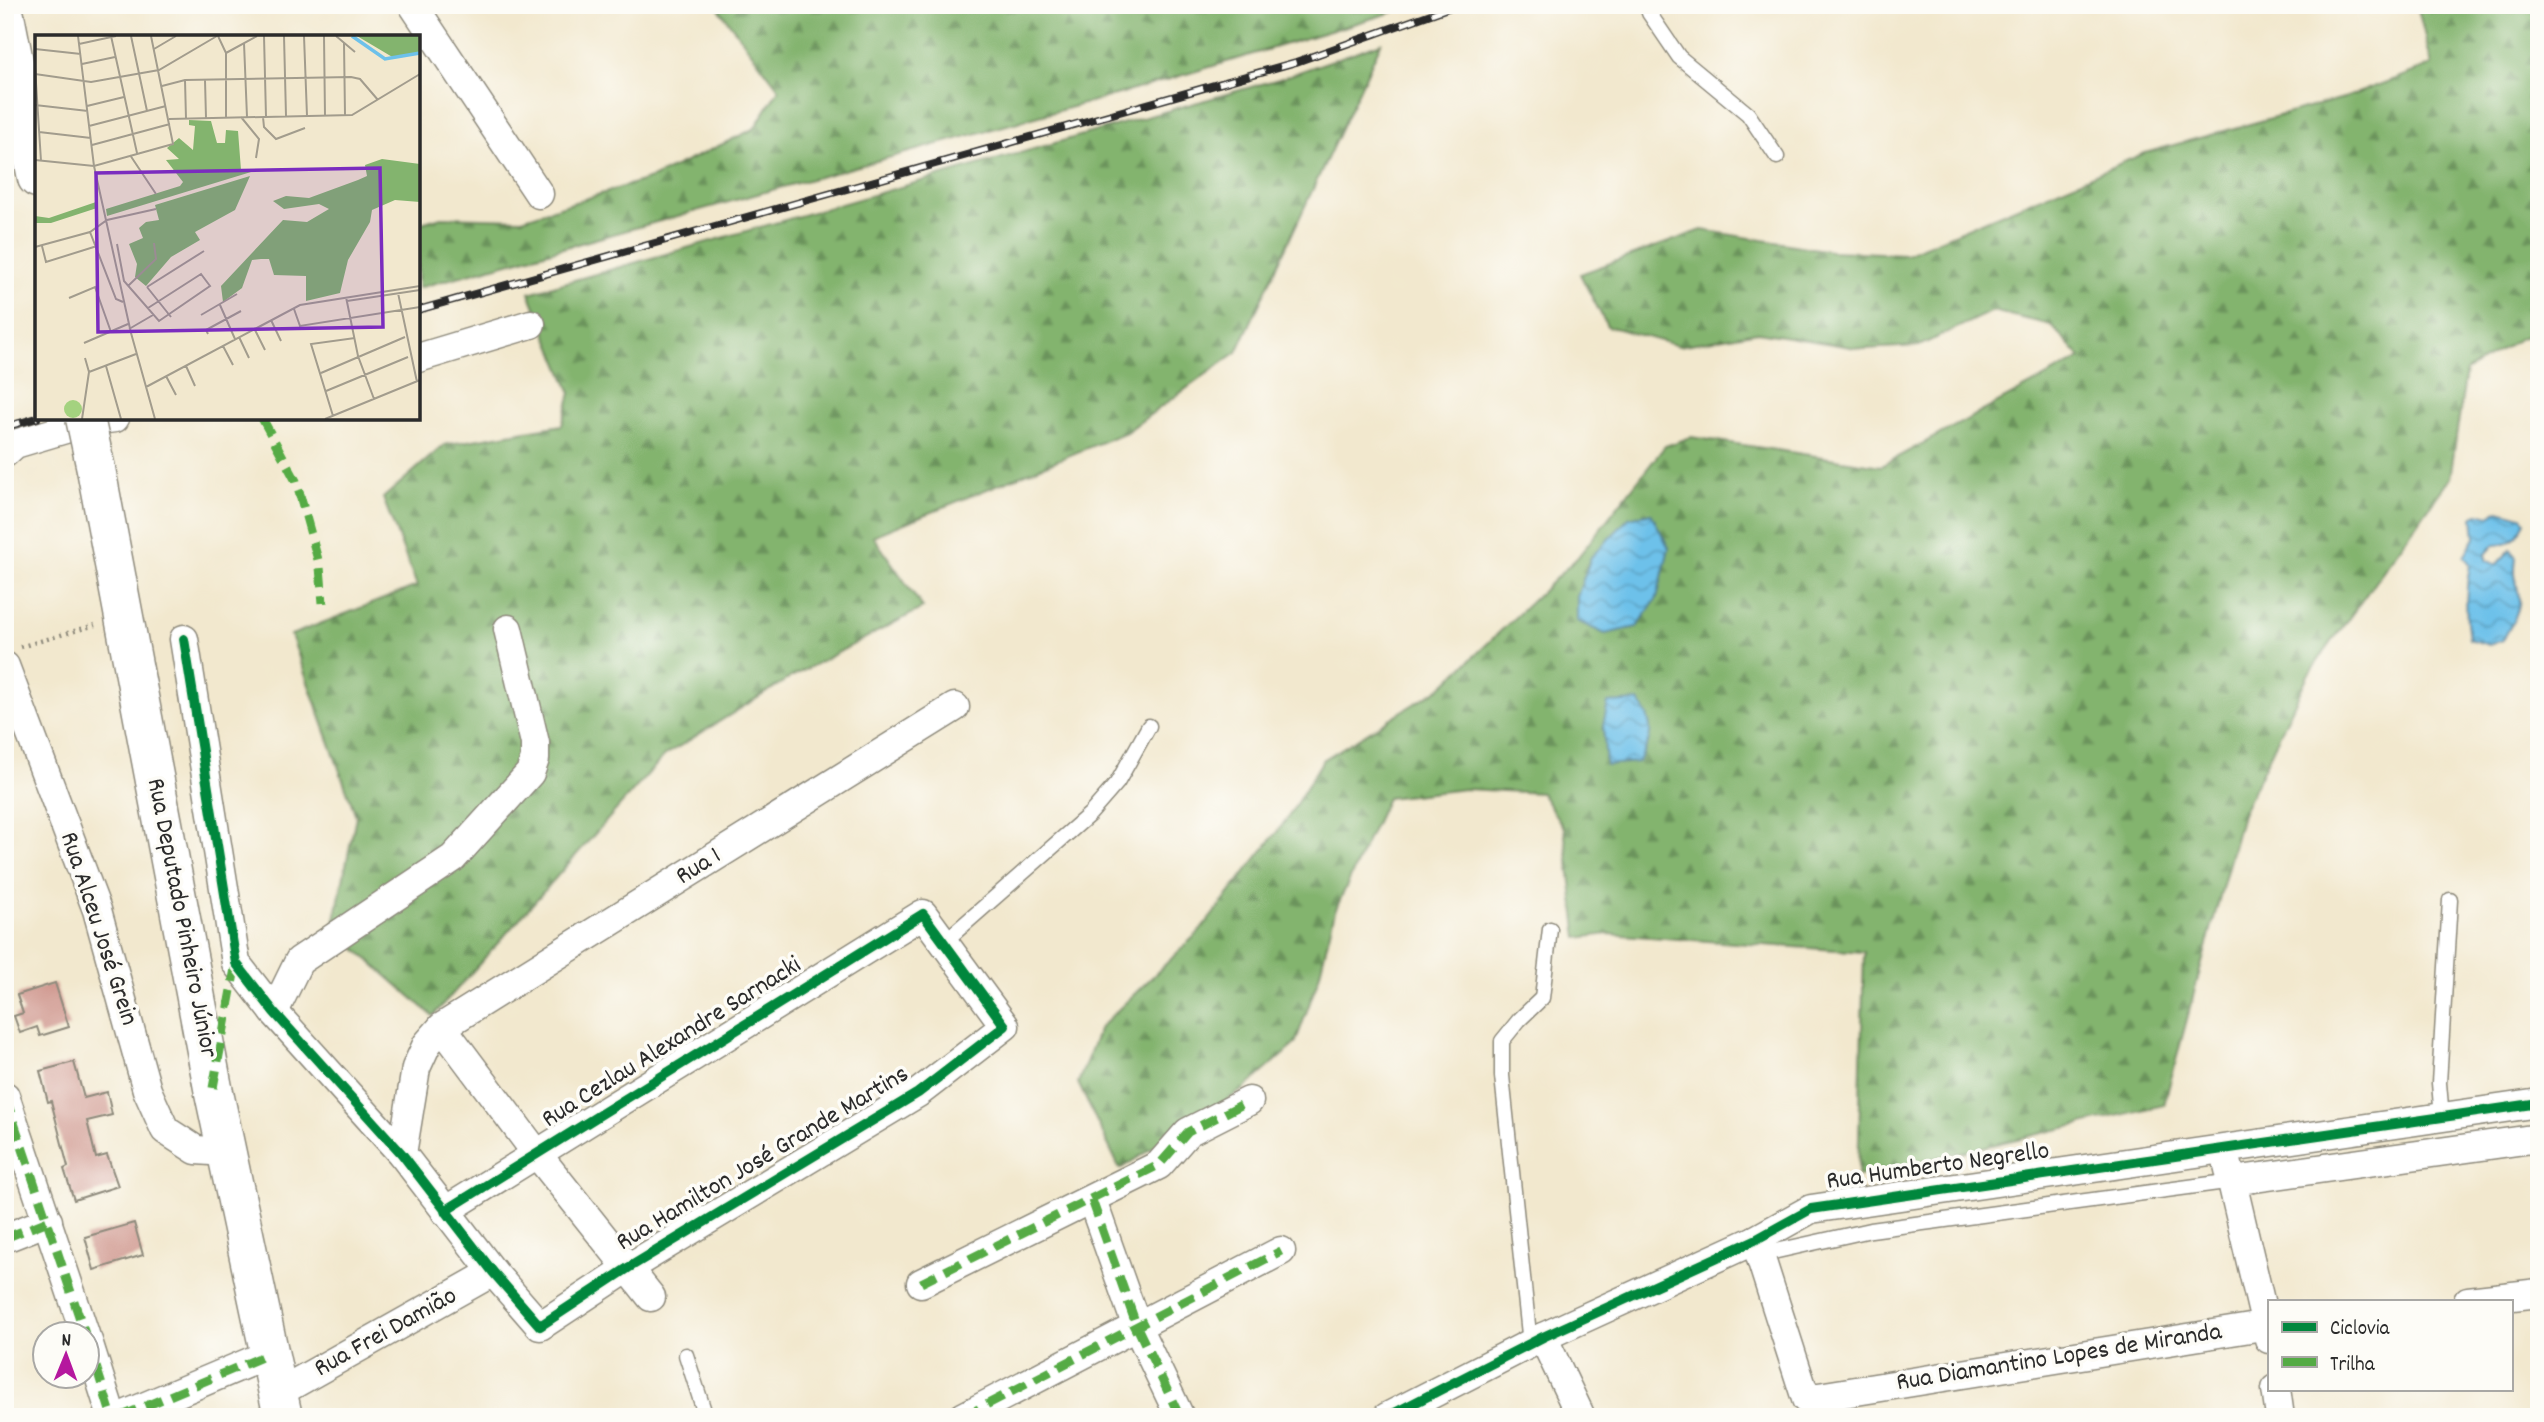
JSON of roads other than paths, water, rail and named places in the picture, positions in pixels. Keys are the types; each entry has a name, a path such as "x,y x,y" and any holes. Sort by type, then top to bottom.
{"street":[{"path":"414,5 539,194"},
{"path":"5,16 35,168"},
{"path":"420,357 531,324"},
{"name":"Rua Deputado Pinheiro Júnior","path":"85,420 226,1152 281,1405"},
{"path":"5,453 15,444 100,420"},
{"path":"274,1012 299,961 453,858 530,773 535,759 535,743 508,629"},
{"path":"184,639 236,963 274,1012 402,1154 493,1272"},
{"name":"Rua Alceu José Grein","path":"12,657 97,910 147,1090 165,1130 196,1150 226,1152"},
{"name":"Rua 1","path":"442,1027 955,708"},
{"name":"Rua Cezlau Alexandre Sarnacki","path":"445,1211 923,914 944,942"},
{"name":"Rua Hamilton José Grande Martins","path":"493,1272 540,1325 628,1268 918,1093 1005,1026 944,942"},
{"path":"402,1154 416,1068 427,1044 442,1027 537,1154 651,1297"},
{"path":"5,1096 80,1320"},
{"path":"921,1283 1093,1200 1158,1165 1188,1132 1249,1101"},
{"name":"Rua Humberto Negrello","path":"1394,1415 1536,1340 1757,1248 1811,1209 2539,1103"},
{"name":"Rua Humberto Negrello","path":"2233,1181 2539,1138"},
{"path":"2223,1148 2268,1326"},
{"path":"1093,1200 1137,1327 1180,1417"},
{"path":"5,1238 48,1221"},
{"name":"Rua Diamantino Lopes de Miranda","path":"1757,1248 1807,1399 2268,1330"},
{"path":"964,1417 1281,1251"},
{"name":"Rua Frei Damião","path":"281,1405 493,1272"},
{"path":"2477,1300 2539,1293"},
{"path":"1536,1340 1581,1417"},
{"path":"120,1417 270,1354"},
{"path":"102,1385 112,1417"},
{"path":"2276,1390 2280,1417"}],"lane":[{"path":"1651,5 1649,13 1679,57 1748,114 1777,157"},
{"path":"944,942 1090,814 1117,783 1149,726"},
{"path":"2442,1118 2439,1083 2450,900"},
{"path":"1536,1340 1502,1076 1502,1041 1542,998 1550,929"},
{"name":"Rua Humberto Negrello","path":"1757,1248 2233,1181"},
{"path":"686,1355 706,1417"}],"water":[{"path":"2499,510 2522,516 2525,522 2513,539 2494,545 2486,554 2486,560 2496,565 2511,549 2516,558 2515,574 2519,597 2514,619 2503,640 2489,645 2469,639 2466,602 2470,564 2464,556 2475,538 2473,517 2478,513 2489,516"},
{"path":"1651,513 1669,548 1657,598 1637,627 1605,634 1577,621 1577,597 1591,557 1629,518"},
{"path":"1639,701 1650,725 1649,739 1643,754 1638,762 1606,765 1603,725 1608,703"}],"railway":[{"path":"420,309 1296,62 1456,5"},
{"path":"5,427 35,419"}]}
